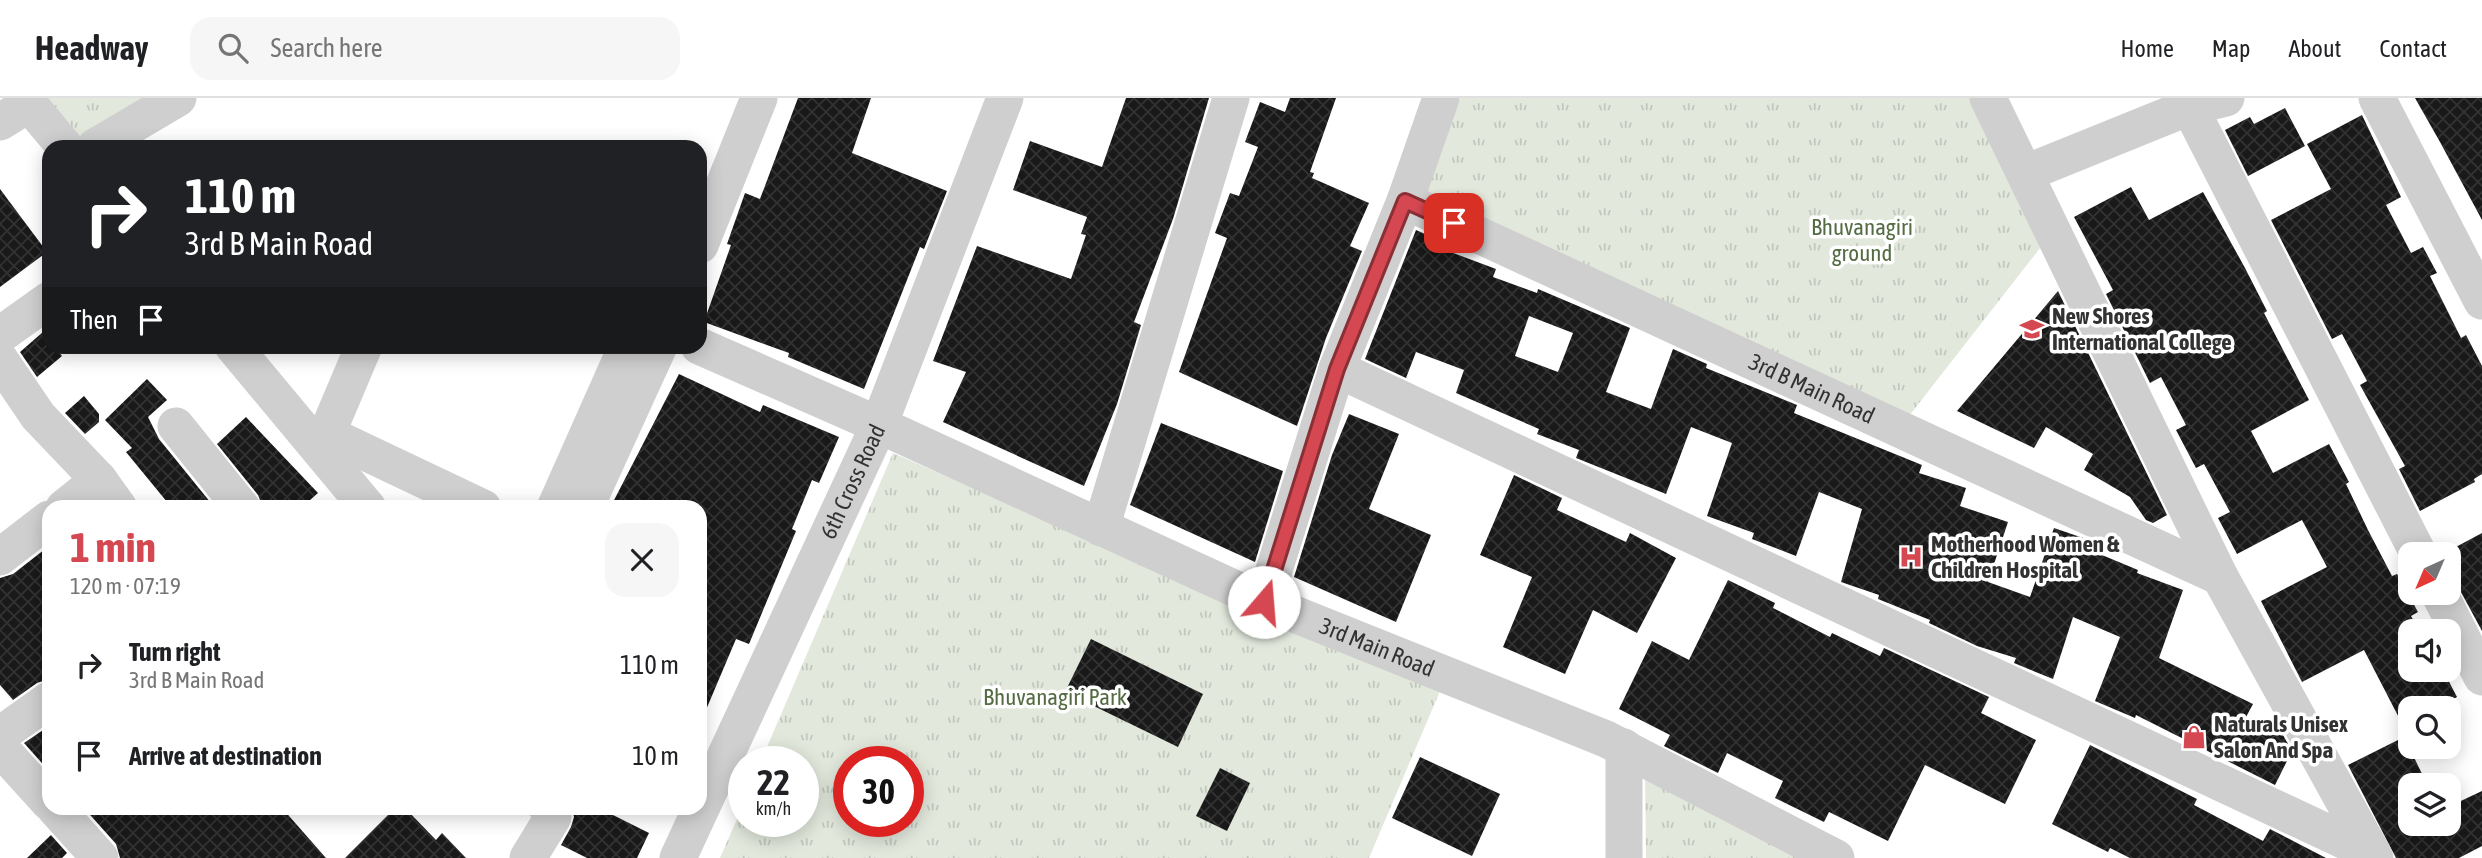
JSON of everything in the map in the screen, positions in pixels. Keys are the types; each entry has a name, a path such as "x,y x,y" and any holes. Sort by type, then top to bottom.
{"street":[{"path":"107,140 178,98"},
{"path":"707,228 759,98"},
{"name":"6th Cross Road","path":"707,796 879,425 1006,98"},
{"path":"1101,528 1231,98"},
{"path":"1264,602 1337,369 1405,201 1441,98"},
{"path":"1988,98 2220,577 2374,856"},
{"path":"2026,173 2187,102 2226,98"},
{"path":"2377,98 2482,301"},
{"path":"2187,102 2412,542"},
{"path":"17,108 56,140"},
{"name":"3rd B Main Road","path":"1405,201 2220,577"},
{"path":"0,335 42,305"},
{"name":"3rd Main Road","path":"707,350 879,425 1264,602 1624,747 1836,858"},
{"path":"240,354 323,442 363,500"},
{"path":"323,442 361,354"},
{"path":"559,500 638,358"},
{"path":"588,500 638,358"},
{"path":"0,360 38,416 109,494 90,500"},
{"path":"1337,369 2374,856"},
{"path":"176,426 236,500"},
{"path":"323,442 464,500"},
{"path":"0,557 42,524"},
{"path":"2446,606 2482,677"},
{"path":"0,734 42,705"},
{"path":"1624,747 1624,858"},
{"path":"0,748 42,794"},
{"path":"61,815 100,858"},
{"path":"528,858 553,817 552,815"},
{"name":"6th Cross Road","path":"678,858 698,815"}],"green space":[{"path":"41,98 151,98 81,140"},
{"name":"Bhuvanagiri ground","path":"1460,98 1970,98 2044,243 1909,416 1424,200"},
{"name":"Bhuvanagiri Park","path":"893,453 1440,691 1369,858 720,858 729,837 819,837 819,746 767,746"},
{"path":"1645,774 1800,858 1646,858"}],"building":[{"path":"798,98 871,98 852,153 947,191 924,249 920,247 864,389 788,357 789,353 707,323 707,313 731,245 727,244 745,193 760,199"},
{"path":"1126,98 1209,98 1173,219 1134,322 1141,325 1117,404 1084,486 943,422 966,372 933,361 977,246 1071,279 1086,235 1081,234 1087,217 1013,190 1030,141 1102,167"},
{"path":"1290,98 1336,98 1310,172 1314,173 1312,178 1369,203 1350,246 1362,251 1326,338 1297,426 1179,372 1227,238 1215,233 1230,193 1239,196 1258,147 1245,142 1260,102 1285,112"},
{"path":"2415,98 2482,98 2482,220 2440,142"},
{"path":"2285,108 2305,146 2248,176 2225,130 2250,117 2254,124"},
{"path":"2362,115 2401,197 2386,205 2411,253 2423,247 2437,273 2430,276 2461,338 2466,335 2482,366 2482,474 2474,479 2475,482 2420,511 2399,469 2405,466 2360,385 2367,381 2342,334 2332,339 2271,220 2331,189 2307,144"},
{"path":"2131,187 2149,220 2203,192 2267,311 2264,313 2309,400 2251,431 2273,473 2329,444 2392,576 2398,576 2398,606 2415,606 2418,612 2411,616 2413,619 2398,619 2398,682 2449,682 2456,696 2398,696 2398,716 2364,650 2302,682 2261,601 2327,567 2302,520 2237,554 2218,518 2230,512 2204,464 2196,468 2176,430 2186,425 2161,377 2150,383 2106,294 2113,290 2074,217"},
{"path":"0,189 42,245 42,256 0,287"},
{"path":"1416,230 1450,245 1448,251 1496,269 1493,277 1537,293 1538,289 1630,328 1606,392 1651,409 1673,349 1707,364 1706,368 1797,405 1794,413 1922,465 1919,473 1966,488 1960,506 2008,522 1988,582 2030,597 2054,528 2092,541 2090,550 2138,570 2137,573 2183,590 2159,658 2253,704 2246,717 2283,735 2292,751 2275,785 2136,715 2135,718 2095,701 2120,637 2073,617 2053,679 2014,663 2016,658 1977,646 1929,623 1930,620 1878,599 1879,595 1841,582 1862,509 1819,492 1796,556 1752,539 1754,533 1707,516 1732,443 1691,427 1666,494 1576,458 1579,450 1537,434 1539,429 1456,393 1464,370 1416,352 1406,378 1365,359","holes":["1529,316 1573,333 1558,372 1515,356"]},
{"path":"2058,291 2167,515 2153,523 2146,520 2130,497 2084,470 2093,454 2046,427 2034,448 1957,411"},
{"path":"42,333 42,354 62,356 37,377 20,352"},
{"path":"679,374 760,412 763,405 839,437 819,483 812,480 792,529 796,531 749,644 736,639 707,707 707,500 614,500"},
{"path":"147,379 167,400 148,417 159,439 209,500 165,500 126,452 132,448 105,420"},
{"path":"84,396 99,414 99,422 85,434 65,413"},
{"path":"1349,414 1399,434 1369,509 1431,535 1396,622 1294,577 1332,455"},
{"path":"246,417 318,493 310,500 260,500 217,444"},
{"path":"1161,423 1283,471 1255,562 1130,505"},
{"path":"1514,475 1562,498 1557,510 1626,542 1630,533 1676,558 1637,633 1593,610 1565,674 1503,647 1532,577 1480,555"},
{"path":"2482,533 2482,631 2461,592 2461,544"},
{"path":"42,551 42,681 13,700 0,685 0,578 13,574"},
{"path":"1728,580 1775,603 1773,608 1830,637 1832,633 1880,656 1884,648 1989,697 1981,713 2036,740 2005,804 1925,765 1888,841 1829,812 1824,822 1775,798 1783,781 1727,753 1718,773 1664,746 1670,735 1619,709 1652,641 1689,660"},
{"path":"1091,639 1203,694 1178,747 1065,692"},
{"path":"42,731 42,763 24,743"},
{"path":"2398,740 2398,759 2415,759 2422,773 2398,773 2398,836 2461,836 2461,801 2482,791 2482,846 2459,858 2396,858 2348,765"},
{"path":"2090,745 2197,799 2194,805 2263,841 2270,829 2326,858 2130,858 2110,848 2108,852 2052,824"},
{"path":"1420,757 1500,794 1472,856 1392,818"},
{"path":"1220,768 1250,783 1227,831 1196,816"},
{"path":"90,815 288,815 326,858 120,858 116,844"},
{"path":"388,815 412,815 436,840 442,833 466,858 345,858"},
{"path":"613,815 649,833 637,858 587,858 561,845 574,817"},
{"path":"51,835 67,853 62,858 27,858"}],"place":[{"name":"New Shores International College","path":"2032,329"},
{"name":"Motherhood Women & Children Hospital","path":"1911,557"},
{"name":"Naturals Unisex Salon And Spa","path":"2194,737"}],"route":[{"path":"1264,602 1337,369 1405,201 1454,223"}]}
